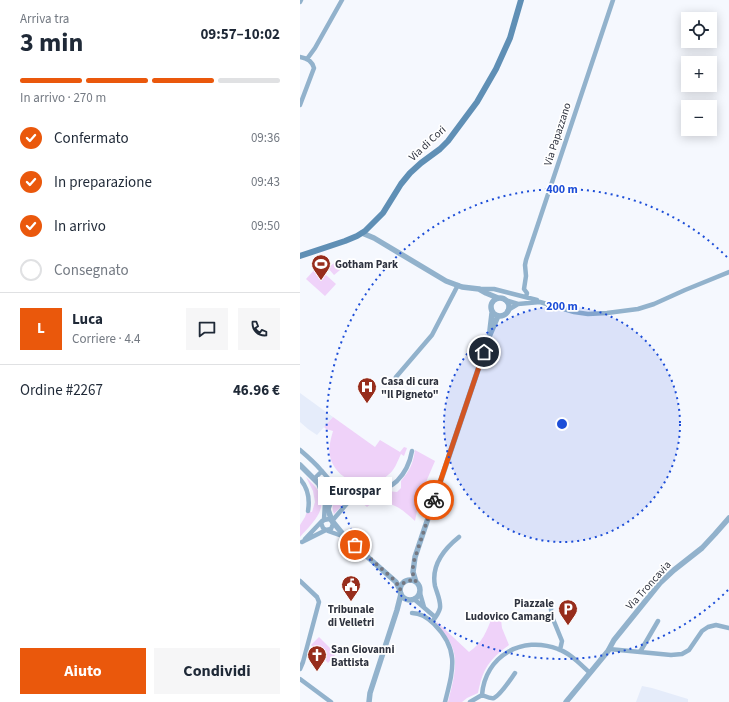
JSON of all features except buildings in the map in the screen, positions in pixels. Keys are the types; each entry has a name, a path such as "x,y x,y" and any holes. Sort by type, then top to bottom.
{"main road":[{"name":"Via di Cori","path":"300,256 356,237 362,233 382,214 408,175 445,144 475,106 496,69 513,31 521,0"}],"street":[{"path":"307,59 342,0"},
{"name":"Via Papazzano","path":"526,297 524,289 526,259 613,0"},
{"path":"300,57 307,59 312,64 314,69 300,105"},
{"path":"362,233 441,278 458,285 479,289 494,289 574,312 588,314 638,309 654,304 729,272"},
{"path":"396,377 432,335 458,285"},
{"path":"479,289 498,298 518,304 540,302"},
{"path":"486,293 492,313 489,337"},
{"path":"490,307 492,302 498,298"},
{"path":"492,313 498,316 505,315 509,304 506,300"},
{"path":"508,310 518,304"},
{"path":"424,607 420,587 413,574 415,557 489,337 498,316"},
{"path":"300,450 334,484 351,496 350,500 332,522"},
{"path":"328,510 334,497 339,494 366,494 382,490 390,486 398,480 404,472 412,451"},
{"path":"300,466 319,484 332,522 332,528 301,543"},
{"path":"314,478 322,471"},
{"path":"319,484 327,477"},
{"path":"300,479 305,486 308,495 308,511"},
{"path":"325,501 322,527 346,538"},
{"name":"Via Troncavia","path":"566,702 609,649 614,640 662,582 702,547 729,518"},
{"path":"301,543 323,520 329,519 346,538 396,582 405,598 412,599 435,617"},
{"path":"432,622 439,611 440,605 435,582 436,566 450,544 459,537"},
{"path":"365,702 370,693 397,610 402,585 413,568"},
{"path":"396,582 411,580 416,582"},
{"path":"300,581 317,596 319,602 300,669"},
{"path":"397,610 404,603 416,598 420,593"},
{"path":"412,613 422,614 432,622 440,630 450,648 452,657 452,672 445,702"},
{"path":"553,619 562,641 560,650"},
{"path":"640,652 658,621"},
{"path":"609,649 671,655 684,654 689,650 702,631 708,627 717,625 729,628"},
{"path":"482,695 484,683 489,670 499,658 520,646 534,644 546,645 560,650 569,655 590,673"},
{"path":"482,695 489,698 495,697 500,693 515,673"},
{"path":"300,679 331,702"},
{"path":"369,702 370,693"},
{"path":"470,702 482,695"}],"shaded area":[{"name":"Gotham Park","path":"340,258 346,265 334,275 328,268"},
{"name":"Gotham Park","path":"317,267 336,284 325,296 306,279"},
{"path":"300,393 333,417 317,435 300,422"},
{"path":"333,417 375,447 380,440 400,452 404,447 407,448 404,456 401,454 392,471 380,480 372,483 363,483 354,482 346,478 338,472 333,465 329,453 333,431 324,427"},
{"path":"415,450 435,461 420,496 415,521 402,510 387,503 386,501 376,502 367,507 361,502 365,498 387,491 397,492 401,488 401,481 411,467"},
{"path":"306,477 317,489 322,503 318,515 300,537 300,525 307,511 312,512 315,502 313,491"},
{"path":"341,497 344,497 345,502 334,514 333,504"},
{"path":"492,617 501,620 502,628 509,645 496,655 488,665 482,677 478,693 462,702 448,702 455,670 454,654 452,646 436,624 437,622 469,652 484,636"},
{"path":"319,637 336,654 328,663 311,645"},
{"path":"642,686 688,699 688,702 636,702"}],"way so far":[{"path":"355,545 391,577 396,582 400,590 405,581 414,580 416,582 413,574 413,564 434,500"}],"place":[{"name":"Gotham Park","path":"321,281"},
{"name":"Casa di cura \"Il Pigneto\"","path":"367,404"},
{"name":"Eurospar","path":"355,545"},
{"name":"Tribunale di Velletri","path":"351,602"},
{"name":"Piazzale Ludovico Camangi","path":"568,626"},
{"name":"San Giovanni Battista","path":"317,672"}],"route":[{"path":"434,500 484,352"}]}
